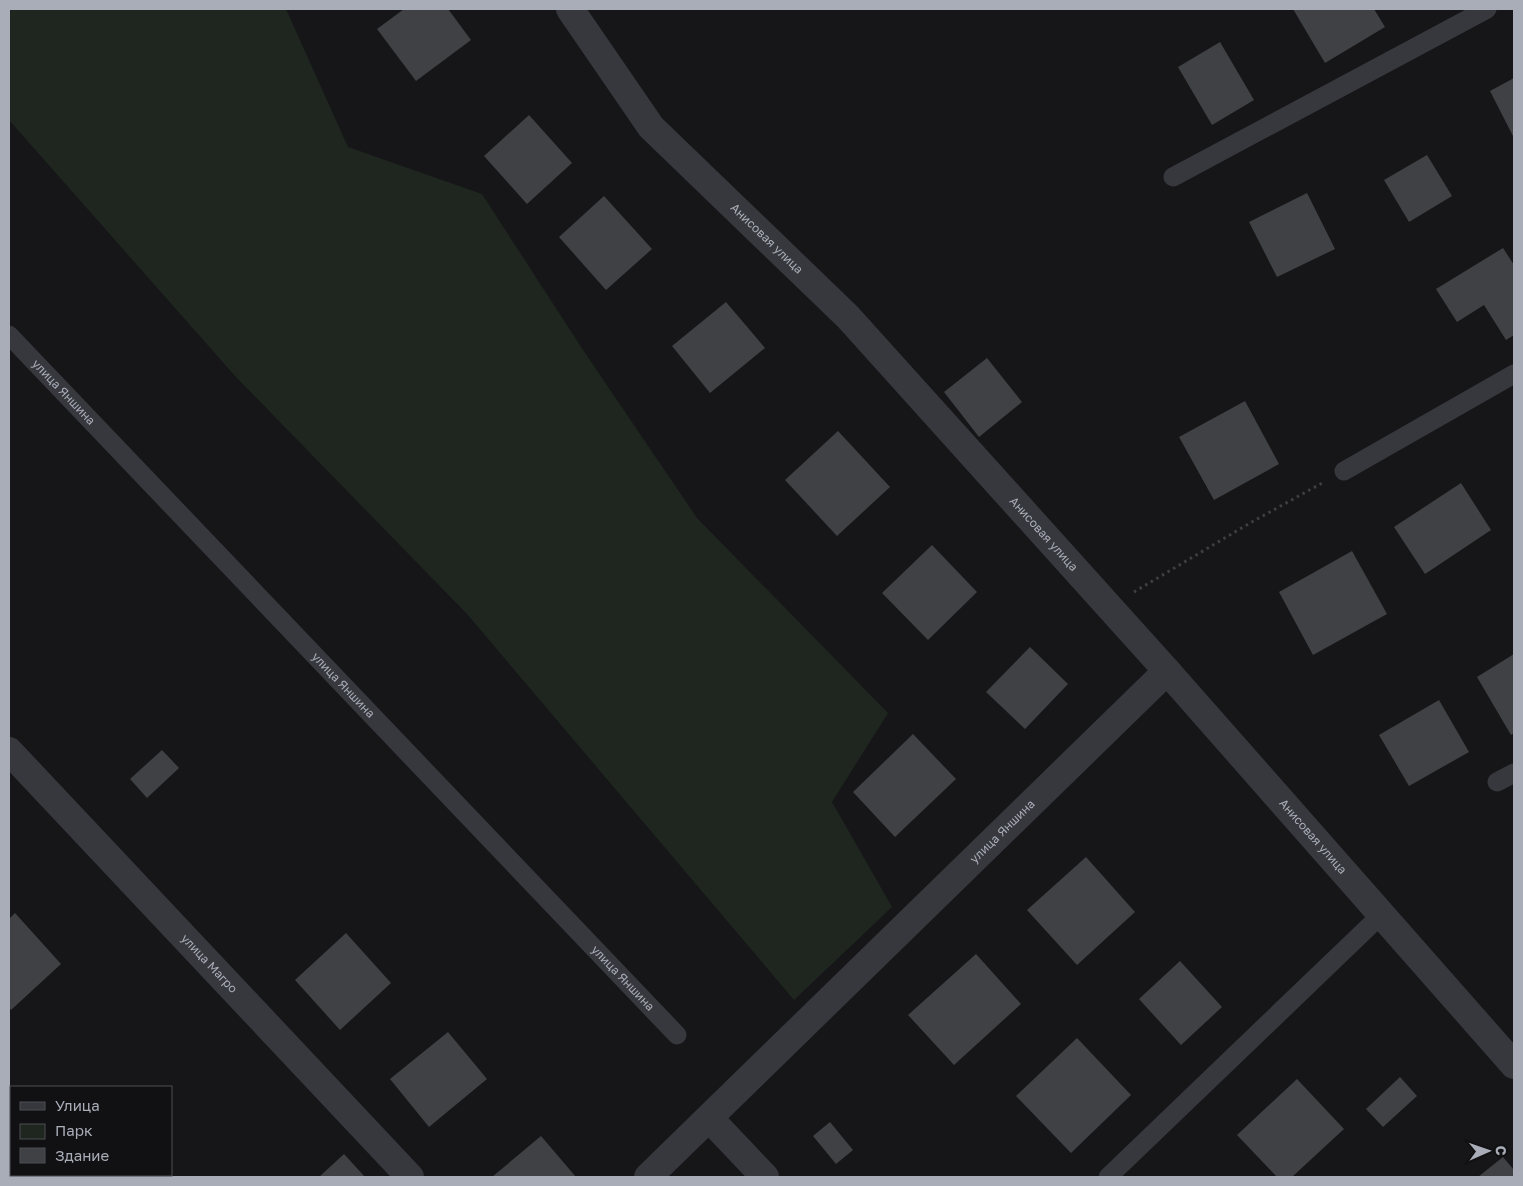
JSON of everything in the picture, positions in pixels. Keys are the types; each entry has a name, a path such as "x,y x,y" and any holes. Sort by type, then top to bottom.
{"street":[{"name":"Анисовая улица","path":"570,9 650,127 848,318 1167,671 1514,1065"},
{"name":"улица Яншина","path":"648,1177 1167,671"},
{"name":"улица Магро","path":"9,751 410,1177"},
{"path":"709,1118 764,1177"}],"lane":[{"path":"1173,178 1487,9"},
{"name":"улица Яншина","path":"9,335 677,1035"},
{"path":"1344,471 1514,374"},
{"path":"1497,782 1514,773"},
{"path":"1108,1177 1382,914"}],"path":[{"path":"1109,606 1250,523 1344,471"}],"green space":[{"path":"9,9 286,9 348,147 482,194 583,350 697,518 888,713 832,802 892,907 794,1000 467,614 235,376 9,120"}],"building":[{"path":"404,9 448,9 471,40 416,81 377,29"},
{"path":"1293,9 1374,9 1385,27 1325,63"},
{"path":"1220,42 1254,100 1212,125 1178,67"},
{"path":"1514,78 1514,138 1490,91"},
{"path":"529,115 572,163 527,204 484,156"},
{"path":"1427,155 1452,196 1409,222 1384,180"},
{"path":"1307,193 1335,249 1277,277 1249,222"},
{"path":"604,196 652,249 606,290 559,237"},
{"path":"1503,248 1514,265 1514,335 1506,340 1484,305 1457,322 1436,289"},
{"path":"726,302 765,348 710,393 672,346"},
{"path":"987,358 1022,402 979,437 944,392"},
{"path":"1245,401 1279,464 1214,500 1179,437"},
{"path":"838,431 890,487 837,536 785,480"},
{"path":"1461,483 1491,530 1425,574 1394,527"},
{"path":"932,545 977,592 928,640 882,593"},
{"path":"1352,551 1387,614 1313,655 1279,592"},
{"path":"1030,647 1068,684 1025,729 986,692"},
{"path":"1514,654 1514,733 1511,735 1477,677"},
{"path":"1439,700 1469,752 1409,786 1379,735"},
{"path":"913,734 956,779 895,837 853,792"},
{"path":"162,750 179,768 147,798 130,779"},
{"path":"1086,857 1135,912 1077,965 1027,910"},
{"path":"15,913 61,964 11,1010 9,1007 9,919"},
{"path":"346,933 391,983 340,1030 295,980"},
{"path":"976,954 1021,1004 954,1065 908,1015"},
{"path":"1180,961 1222,1007 1181,1045 1139,999"},
{"path":"448,1032 487,1079 429,1127 390,1079"},
{"path":"1077,1038 1131,1095 1071,1153 1016,1096"},
{"path":"1400,1077 1417,1096 1383,1127 1366,1109"},
{"path":"1297,1079 1344,1129 1292,1177 1277,1177 1237,1135"},
{"path":"10,1114 10,1150 9,1149"},
{"path":"830,1122 853,1150 836,1164 813,1136"},
{"path":"541,1136 576,1177 492,1177"},
{"path":"344,1154 365,1177 319,1177"},
{"path":"1503,1157 1514,1170 1514,1177 1478,1177"}]}
